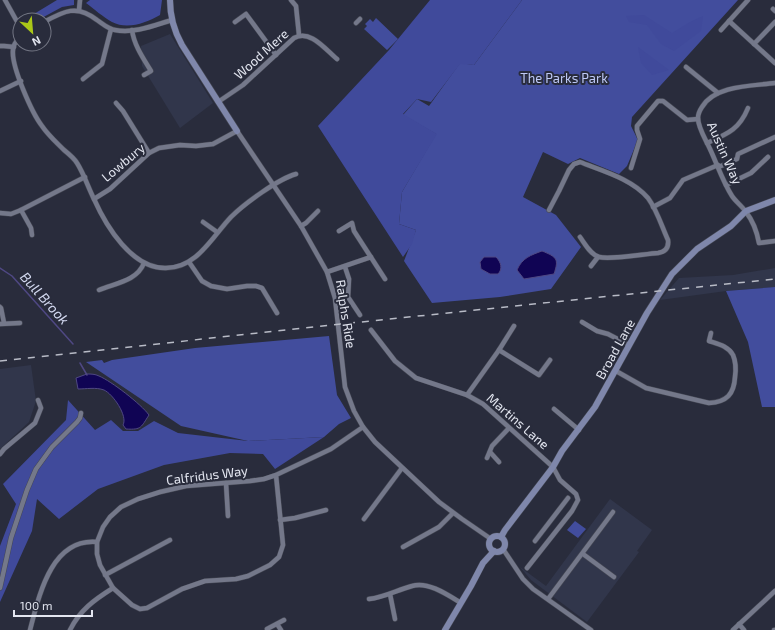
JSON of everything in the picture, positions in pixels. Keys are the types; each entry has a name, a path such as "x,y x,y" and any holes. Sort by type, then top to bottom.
{"street":[{"path":"5,0 12,13"},
{"path":"79,10 80,0"},
{"path":"291,0 296,6 299,35"},
{"path":"721,30 748,0"},
{"name":"Ralphs Ride","path":"170,1 172,20 177,36 182,45 237,131 301,226 328,272 335,298 345,387 354,411 363,427 375,442 438,502 491,539"},
{"path":"52,18 66,11 79,10 89,14 105,26 121,31 132,30 172,20"},
{"path":"235,22 246,14 276,55"},
{"path":"729,21 775,62"},
{"path":"754,44 775,22"},
{"path":"83,79 102,64 112,29"},
{"path":"132,30 133,37 140,53 151,71 144,75"},
{"name":"Wood Mere","path":"218,102 244,85 299,35 308,36 337,59"},
{"path":"0,46 12,47"},
{"path":"14,52 13,60 34,115 53,139 77,162 94,199 113,233 129,252 144,263 154,267 166,268 179,266 188,262 201,252 217,232 241,208 285,177 296,174"},
{"path":"686,66 718,93"},
{"path":"0,91 21,81"},
{"name":"Austin Way","path":"775,83 734,88 718,93 704,103 698,115 698,119 707,143 720,166 726,185 734,198 746,211 757,231 759,243 775,241"},
{"path":"630,168 640,139 637,126 658,101 663,101 687,120 698,119"},
{"path":"116,103 123,111 149,153"},
{"path":"707,143 735,129 744,117 748,108"},
{"name":"Lowbury","path":"94,199 110,189 149,153 159,148 168,146 196,146 213,144 237,131"},
{"path":"653,207 670,198 683,180 737,159 738,154 775,137"},
{"path":"726,185 751,173 768,157"},
{"path":"549,210 569,170 574,164 580,162 612,175 638,189 648,199 653,207 668,240 668,245 667,249 658,253 609,258 598,257 580,237"},
{"path":"0,213 11,214 21,210 85,177"},
{"name":"Broad Lane","path":"501,537 553,467 562,451 579,430 595,406 656,298 672,274 697,250 731,226 746,211 775,200"},
{"path":"21,210 31,228 32,235"},
{"path":"301,226 318,211"},
{"path":"203,222 217,232"},
{"path":"339,231 352,224 354,231 385,279"},
{"path":"328,272 345,267 371,256"},
{"path":"590,266 598,257"},
{"path":"188,262 202,280 211,286 227,289 247,286 262,288 277,313"},
{"path":"99,290 135,276 142,269 144,263"},
{"path":"345,267 349,279 348,297 360,315"},
{"path":"0,307 2,308 2,324 20,323"},
{"path":"582,322 597,331 608,334 629,345"},
{"path":"467,395 514,326"},
{"name":"Martins Lane","path":"371,330 395,361 416,378 467,395 483,404 553,467 560,480 576,494 578,500 572,511 561,524"},
{"path":"616,371 646,388 709,403 717,402 731,393 734,385 736,368 733,355 723,346 709,341 711,333"},
{"path":"499,350 539,375 550,360"},
{"path":"0,454 36,423 41,408 38,400"},
{"path":"554,409 579,430"},
{"path":"0,588 11,538 27,490 36,469 52,447 77,422 80,418 80,412"},
{"name":"Calfridus Way","path":"97,542 103,527 110,517 121,507 138,499 186,486 264,479 276,475 331,448 363,427"},
{"path":"487,458 492,446 509,428"},
{"path":"490,452 499,462"},
{"path":"364,519 402,468"},
{"path":"30,630 44,584 55,562 74,545 88,541 97,542 97,554 100,565 113,588 132,605 140,609 147,608 182,589 205,581 236,579 248,576 270,565 279,557 283,545 276,475"},
{"path":"226,483 228,516"},
{"path":"535,541 568,498"},
{"path":"280,520 295,518 326,510"},
{"path":"548,599 613,512"},
{"path":"403,547 439,527 453,513"},
{"path":"527,568 539,549 561,524 553,517"},
{"path":"501,537 505,543 503,549 499,552 494,551 490,547 491,539 501,537"},
{"path":"105,575 170,540"},
{"path":"503,549 523,579 591,630"},
{"path":"445,630 483,563 494,551"},
{"path":"583,554 614,577"},
{"path":"369,599 390,594 413,585 430,586 461,603"},
{"path":"70,630 85,608 94,600 113,588"},
{"path":"733,630 775,591"},
{"path":"390,594 395,619"},
{"path":"267,629 284,620"},
{"path":"277,624 281,630"},
{"path":"739,624 744,630"}],"shaded area":[{"path":"57,0 74,0 74,5 62,7 52,12 37,12"},
{"path":"90,0 162,0 160,15 143,23 124,25 112,22 86,3"},
{"path":"430,0 522,0 474,65 460,64 431,102 417,99 403,114 437,134 402,192 399,224 416,230 412,244 403,257 318,126 389,50"},
{"path":"644,15 672,33 703,16 701,31 674,51 661,44 647,25 629,22 626,16"},
{"path":"170,34 213,103 180,128 142,66 141,46"},
{"path":"638,47 669,70 652,75 641,63"},
{"path":"542,251 556,259 554,274 524,279 517,270 519,266 527,258"},
{"path":"484,257 496,257 498,259 501,268 498,274 490,274 481,269 480,262"},
{"path":"775,268 775,287 726,291 660,300 679,278 733,275"},
{"path":"31,365 36,401 29,422 0,449 0,369"},
{"path":"87,374 96,375 104,379 140,405 149,415 142,425 135,429 126,429 123,425 124,421 122,411 108,392 94,388 78,389 76,378"},
{"path":"68,400 95,430 111,420 123,431 138,431 154,421 178,433 248,441 324,437 275,469 263,454 230,453 164,465 98,489 59,519 37,499 32,531 0,602 0,546 16,504 3,484 66,420"},
{"path":"610,499 652,530 637,551 639,552 587,622 531,580 520,567 546,586"}],"green space":[{"name":"The Parks Park","path":"522,0 738,0 632,117 631,126 638,140 627,166 619,174 580,158 568,164 543,152 523,197 556,215 581,247 551,289 500,297 432,303 404,261 416,230 399,224 402,192 436,134 403,115 417,99 429,106 460,63 474,65"},
{"path":"376,18 398,39 387,50 364,29 367,26 365,24 370,19 373,22"},
{"path":"775,287 775,407 762,407 748,342 726,291"},
{"path":"329,336 337,395 351,418 339,424 324,437 248,441 181,426 86,362 102,360 104,363 112,360 195,348"},
{"path":"575,521 586,529 578,538 567,530"}],"waterway":[{"name":"Bull Brook","path":"0,268 12,276 73,344"},
{"name":"Bull Brook","path":"80,363 87,375"}],"railway":[{"path":"0,361 775,279"}]}
